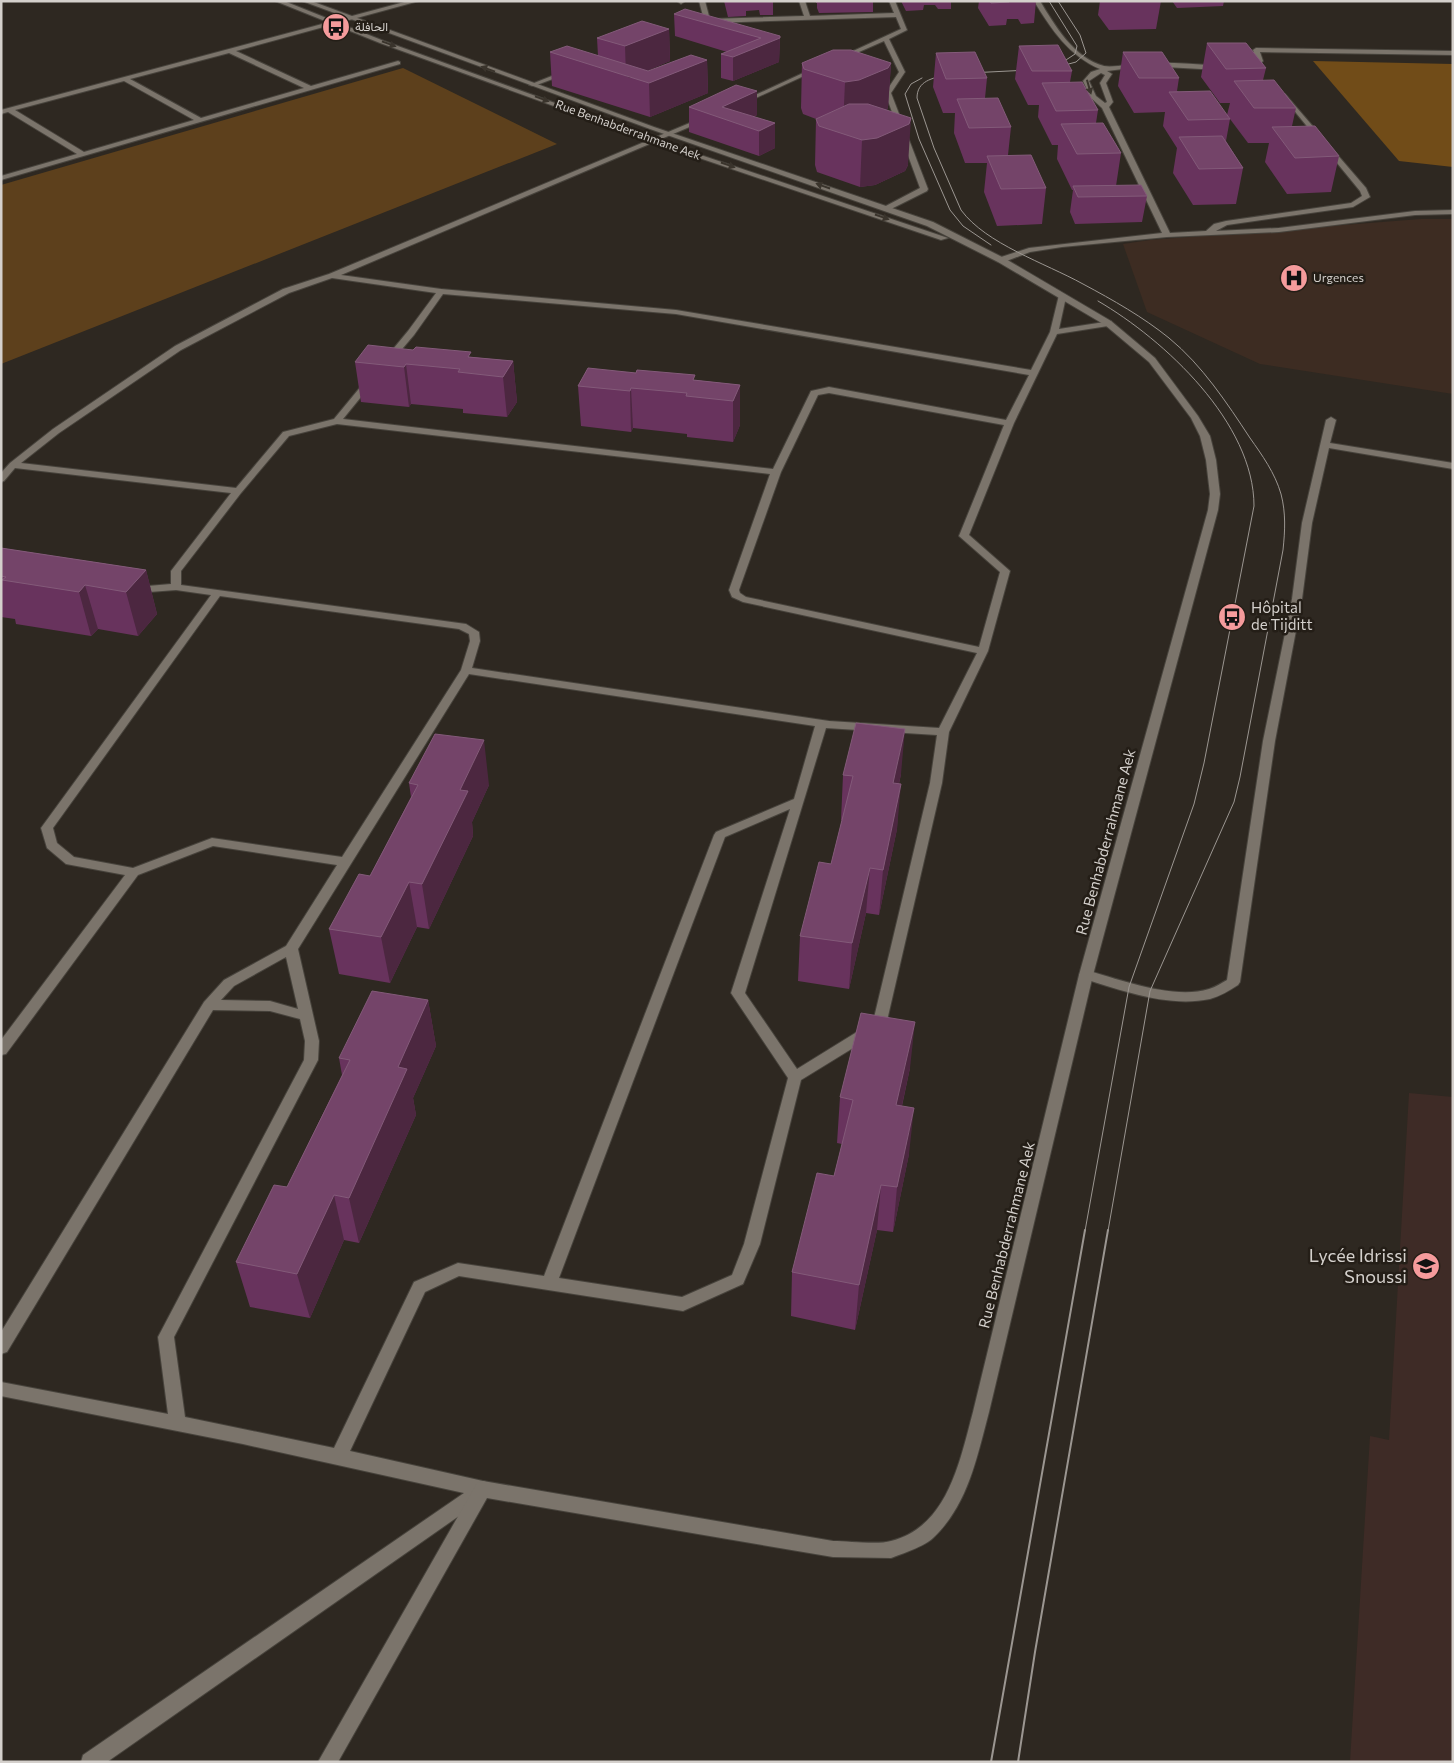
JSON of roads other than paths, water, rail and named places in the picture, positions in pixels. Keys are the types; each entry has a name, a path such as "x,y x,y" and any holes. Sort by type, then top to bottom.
{"street":[{"name":"Rue Benhabderrahmane Aek","path":"278,1 655,141 982,251"},
{"name":"Rue Benhabderrahmane Aek","path":"305,1 532,85 930,224 1001,260 1108,323 1152,360 1195,418 1204,436 1209,452 1215,494 1213,510 1086,975 966,1468 953,1501 926,1534 891,1550 832,1549 483,1489"},
{"path":"5,111 353,20 416,1"},
{"path":"702,1 706,16 702,22"},
{"path":"802,1 808,18"},
{"path":"833,62 904,30 900,15 892,1"},
{"path":"1037,1 1064,42 1092,65 1109,74 1103,83 1110,102 1105,107"},
{"path":"693,25 702,22 900,15"},
{"path":"886,38 902,72 888,93 924,189 886,208"},
{"path":"1242,69 1252,70 1260,61 1256,50 1453,54"},
{"path":"230,51 310,89"},
{"path":"1,178 398,64"},
{"path":"1167,235 1105,107 1093,97 1086,81 1092,72 1127,64 1223,68"},
{"path":"735,105 824,66"},
{"path":"532,85 577,68"},
{"path":"125,79 202,120"},
{"path":"1206,234 1211,229 1226,223 1353,205 1366,197 1363,190 1282,92"},
{"path":"5,111 84,155"},
{"path":"1,479 13,465 56,431 178,348 286,291 332,276 708,117"},
{"path":"1001,260 1028,250 1062,245 1167,235 1279,230 1415,213 1453,212"},
{"path":"332,276 441,291 676,312 999,366 1034,374"},
{"path":"336,421 411,333 441,291"},
{"path":"339,1456 419,1287 458,1269 684,1304 738,1279 752,1244 795,1077 879,1025 936,783 943,732 983,651 1005,571 964,536 1009,424 1054,332 1062,297"},
{"path":"1054,332 1108,323"},
{"path":"983,651 743,599 736,595 734,590 776,472 814,393 819,390 829,390 1009,424"},
{"path":"1086,975 1129,987 1182,997 1211,994 1233,982 1269,741 1297,599 1307,523 1331,420"},
{"path":"176,586 176,571 238,491 286,434 336,421 776,472"},
{"path":"1325,445 1453,466"},
{"path":"13,465 238,491"},
{"path":"1,1347 209,1005 229,983 291,949 466,670 475,641 474,632 462,626 176,586 143,590 124,588"},
{"path":"218,592 47,828 51,845 70,861 134,872 212,842 346,862"},
{"path":"466,670 822,724 943,732"},
{"path":"795,1077 738,993 822,724"},
{"path":"549,1284 720,835 799,801"},
{"path":"1,1050 134,872"},
{"path":"177,1422 166,1337 311,1060 312,1041 291,949"},
{"path":"209,1005 270,1006 306,1016"},
{"path":"1,1389 177,1422 483,1489"},
{"path":"90,1762 483,1489"},
{"path":"327,1762 483,1489"}],"tram line":[{"path":"1049,1 1077,46 1075,54 1066,60"},
{"path":"1054,68 1076,62 1086,53 1080,35 1058,1"},
{"path":"969,73 1029,70"},
{"path":"947,75 926,81 920,88 917,98 934,148 961,210 985,233 1017,252 1068,276 1117,303 1149,323 1181,349 1213,385 1264,458 1278,486 1284,508 1283,550 1234,802 1150,991 1108,1231"},
{"path":"922,78 911,84 905,94 919,139 950,210 963,226 991,245"},
{"path":"1085,1231 1129,987 1194,804 1204,763 1254,506 1250,475 1239,444 1222,415 1201,387 1177,361 1151,338 1098,301"},
{"path":"991,1762 1085,1230"},
{"path":"1018,1762 1035,1652 1108,1230"}],"place":[{"name":"الحافلة","path":"336,27"},
{"name":"Urgences","path":"1294,278"},
{"name":"Hôpital de Tijditt","path":"1232,617"},
{"name":"Lycée Idrissi Snoussi","path":"1426,1266"}]}
